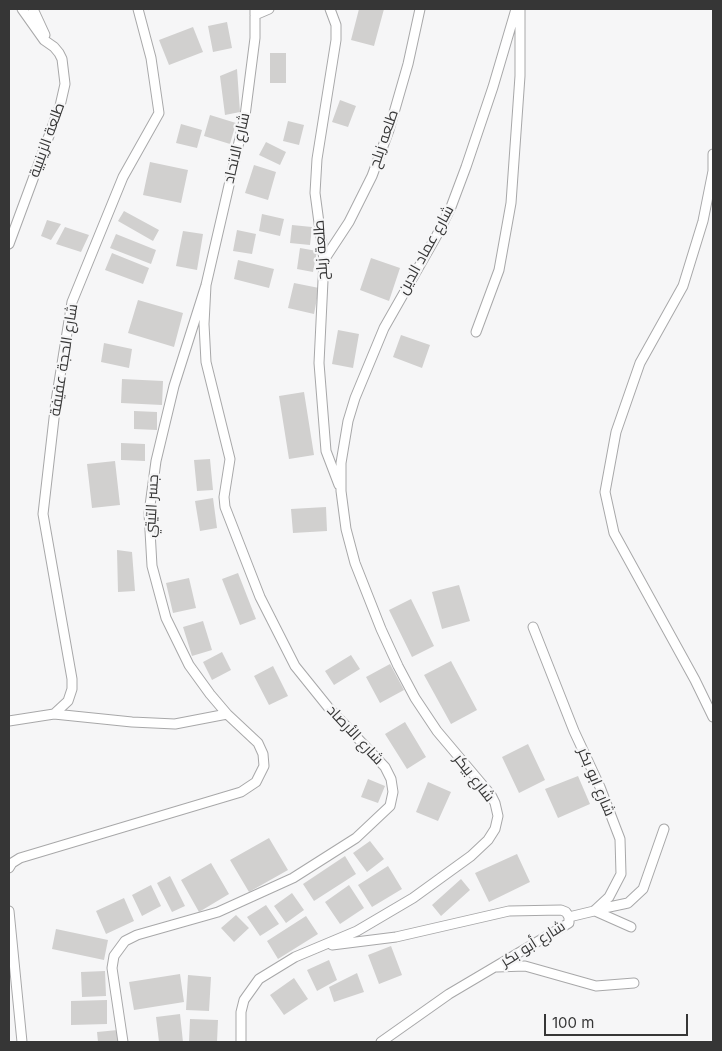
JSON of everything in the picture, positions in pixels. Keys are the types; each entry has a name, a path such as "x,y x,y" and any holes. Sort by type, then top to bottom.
{"street":[{"path":"22,9 46,42"},
{"path":"33,9 46,42"},
{"name":"شارع الحجة عفيفة","path":"54,714 68,701 72,689 72,679 43,514 53,428 72,302 123,178 159,113 151,58 138,9"},
{"path":"255,12 269,9"},
{"name":"طلعة زبلح","path":"330,9 336,25 336,40 317,159 315,193 324,260 319,363 326,451 341,491"},
{"name":"طلعه زبلح","path":"324,260 349,222 372,176 389,130 408,64 420,9"},
{"name":"شارع عماد الدين","path":"341,491 341,463 344,442 356,398 384,328 451,207 492,88 516,9"},
{"path":"476,332 499,270 511,203 520,76 520,9"},
{"name":"شارع الاتحاد","path":"206,284 245,116 255,38 255,12"},
{"name":"طلعة الزينبية","path":"9,244 64,95 65,74 62,59 54,47 46,42"},
{"path":"713,154 713,170 703,221 683,286 640,363 616,432 605,492 614,533 713,717"},
{"name":"جسر التيتي","path":"10,864 20,858 241,792 252,786 262,772 263,754 258,743 228,714 199,680 173,634 156,584 149,531 150,496 156,461 174,386 206,284"},
{"name":"شارع الأرصاد","path":"123,1042 112,968 114,956 121,945 137,935 218,912 293,878 356,838 390,806 393,792 391,779 385,767 328,707 295,666 260,597 225,507 224,497 230,459 206,362 204,324 206,284"},
{"name":"شارع بيكر","path":"241,1042 241,1012 244,1000 265,974 282,964 357,931 383,917 442,878 488,840 495,829 498,816 491,795 437,731 415,698 398,666 355,563 346,529 341,491"},
{"name":"شارع ابو بكر","path":"532,627 574,731 600,787 620,840 621,874 609,897 594,910"},
{"path":"9,721 54,714 174,724 228,714"},
{"path":"569,916 628,903 644,889 664,829"},
{"path":"9,910 12,974 22,1042"},
{"name":"شارع أبو بكر","path":"322,946 396,937 509,911 561,910 569,916 570,923 449,994 381,1042"},
{"path":"594,910 631,927"},
{"path":"494,968 525,966 596,986 634,984"}],"building":[{"path":"359,9 384,9 374,46 351,40"},
{"path":"227,22 232,48 213,52 208,26"},
{"path":"193,27 203,52 169,65 159,40"},
{"path":"270,53 286,53 286,83 270,83"},
{"path":"237,69 240,112 225,115 220,76"},
{"path":"340,100 356,106 348,127 332,122"},
{"path":"210,115 236,123 230,144 204,136"},
{"path":"288,121 304,125 299,145 283,141"},
{"path":"181,124 202,130 197,148 176,143"},
{"path":"266,142 286,152 280,165 259,155"},
{"path":"150,162 188,170 181,203 143,195"},
{"path":"254,165 276,172 268,200 245,193"},
{"path":"124,211 159,230 153,241 118,221"},
{"path":"262,214 284,219 280,236 259,231"},
{"path":"47,220 61,224 51,240 41,236"},
{"path":"292,225 312,227 310,245 290,243"},
{"path":"65,227 89,235 81,252 56,244"},
{"path":"237,230 256,234 252,254 233,251"},
{"path":"183,231 203,234 197,270 176,266"},
{"path":"116,234 156,250 151,264 110,248"},
{"path":"300,248 317,251 313,272 297,269"},
{"path":"112,253 149,268 143,284 105,270"},
{"path":"371,258 400,268 389,301 360,290"},
{"path":"238,260 274,269 269,288 234,279"},
{"path":"294,283 319,288 314,314 288,308"},
{"path":"138,300 183,313 174,347 128,333"},
{"path":"338,330 359,334 353,368 332,364"},
{"path":"401,335 430,345 422,368 393,357"},
{"path":"104,343 132,349 129,368 101,362"},
{"path":"122,379 163,381 162,405 121,403"},
{"path":"304,392 314,455 289,459 279,396"},
{"path":"134,411 157,412 157,430 134,429"},
{"path":"121,443 145,444 145,461 121,460"},
{"path":"210,459 213,490 197,491 194,460"},
{"path":"115,461 120,505 92,508 87,464"},
{"path":"213,498 217,528 200,531 195,501"},
{"path":"326,507 327,531 293,533 291,509"},
{"path":"117,550 132,552 135,591 118,592"},
{"path":"238,573 256,619 240,625 222,579"},
{"path":"189,578 196,608 173,613 166,583"},
{"path":"459,585 470,621 442,629 432,592"},
{"path":"411,599 434,646 412,657 389,610"},
{"path":"203,621 212,650 192,656 183,627"},
{"path":"222,652 231,670 212,680 203,662"},
{"path":"351,655 360,669 334,685 325,671"},
{"path":"451,661 477,710 451,724 424,675"},
{"path":"390,664 404,690 380,703 366,677"},
{"path":"273,666 288,696 269,705 254,676"},
{"path":"405,722 426,757 407,769 385,734"},
{"path":"528,744 545,780 519,793 502,757"},
{"path":"578,776 590,804 558,818 545,789"},
{"path":"368,779 385,786 378,803 361,797"},
{"path":"428,782 451,792 438,821 416,812"},
{"path":"269,838 288,870 249,892 230,860"},
{"path":"370,841 384,859 367,872 353,853"},
{"path":"517,854 530,882 489,902 475,873"},
{"path":"345,856 356,874 314,901 303,884"},
{"path":"211,863 229,894 199,912 181,880"},
{"path":"388,866 402,889 372,907 358,885"},
{"path":"170,876 185,906 172,912 157,883"},
{"path":"461,879 470,890 441,916 432,905"},
{"path":"151,885 161,906 142,916 132,895"},
{"path":"349,885 364,908 340,924 325,902"},
{"path":"292,893 304,910 286,923 274,906"},
{"path":"124,898 134,921 106,934 96,911"},
{"path":"266,905 279,924 260,936 247,917"},
{"path":"236,915 249,928 234,942 221,928"},
{"path":"306,916 318,934 278,959 267,941"},
{"path":"56,929 108,940 104,960 52,949"},
{"path":"391,946 402,975 379,984 368,955"},
{"path":"329,960 337,980 317,991 307,970"},
{"path":"105,971 106,996 82,997 81,972"},
{"path":"357,973 364,992 334,1002 329,987"},
{"path":"180,974 184,1002 134,1010 129,982"},
{"path":"188,975 211,977 209,1011 186,1010"},
{"path":"294,978 308,999 284,1015 270,995"},
{"path":"107,1000 107,1024 71,1025 71,1001"},
{"path":"180,1014 183,1042 159,1042 156,1017"},
{"path":"190,1019 218,1020 217,1042 189,1042"},
{"path":"118,1030 119,1042 98,1042 97,1032"}]}
